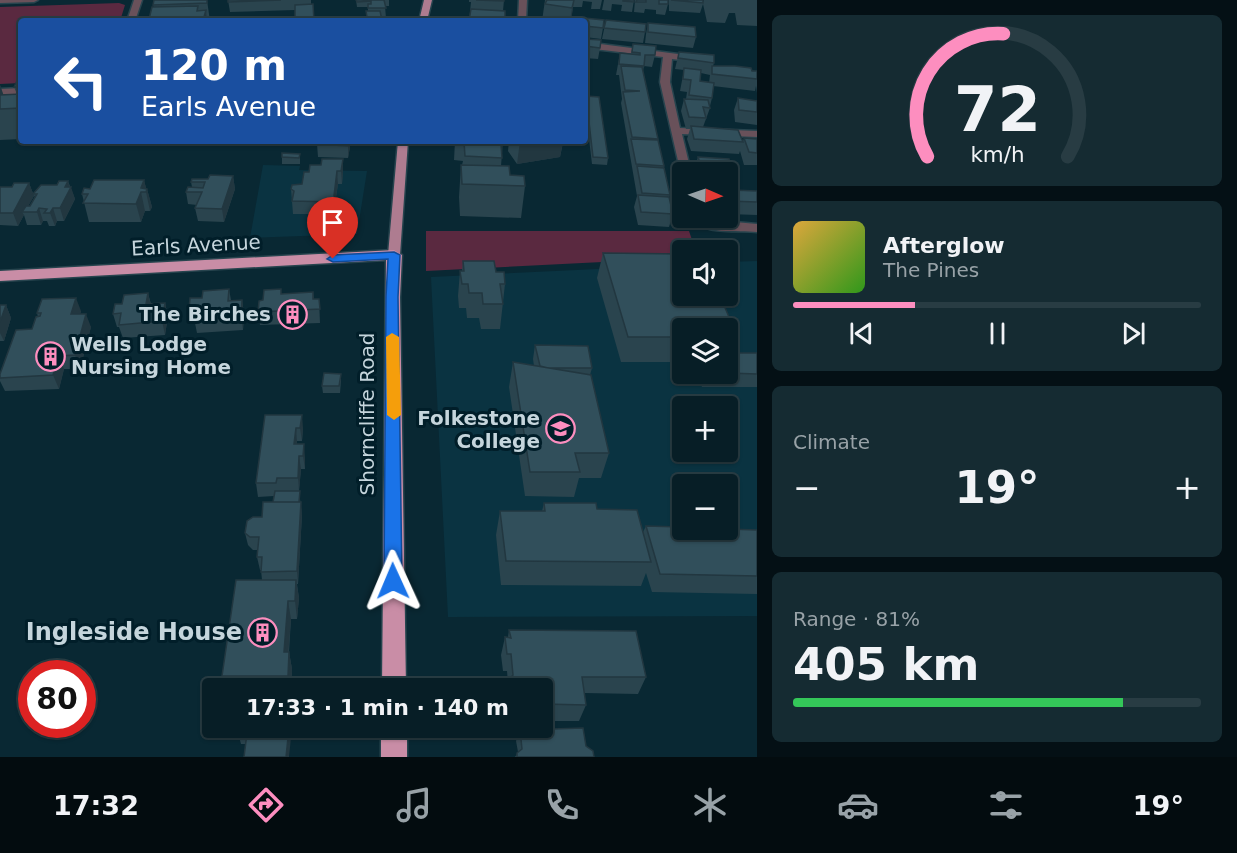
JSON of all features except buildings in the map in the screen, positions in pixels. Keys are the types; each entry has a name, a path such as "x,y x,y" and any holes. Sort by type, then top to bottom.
{"highway":[{"name":"Earls Avenue","path":"0,276 394,255"},
{"name":"Shorncliffe Road","path":"394,255 392,297 394,678"},
{"path":"394,738 394,757"}],"main road":[{"path":"424,18 428,0"},
{"name":"Shorncliffe Road","path":"394,255 403,144"}],"street":[{"path":"0,1 34,0"},
{"path":"132,18 138,0"},
{"path":"522,18 523,0"},
{"path":"588,45 704,60"},
{"path":"668,55 665,81 683,162"},
{"path":"0,92 18,91"},
{"path":"676,131 757,134"},
{"path":"738,227 757,228"}],"shaded area":[{"path":"119,3 125,5 121,18 18,18 18,83 0,84 0,7"},
{"path":"263,165 300,166 299,170 367,171 357,234 250,238"},
{"path":"426,231 689,231 692,240 672,240 672,259 426,271"},
{"name":"Folkestone College","path":"757,261 757,616 448,617 431,277 672,265 672,306 738,306 738,262"}],"slow traffic":[{"path":"392,337 394,415"}],"place":[{"name":"The Birches","path":"292,314"},
{"name":"Wells Lodge Nursing Home","path":"50,356"},
{"name":"Folkestone College","path":"561,429"},
{"name":"Ingleside House","path":"263,632"}],"route":[{"path":"333,259 394,255 392,297 393,581"}]}
